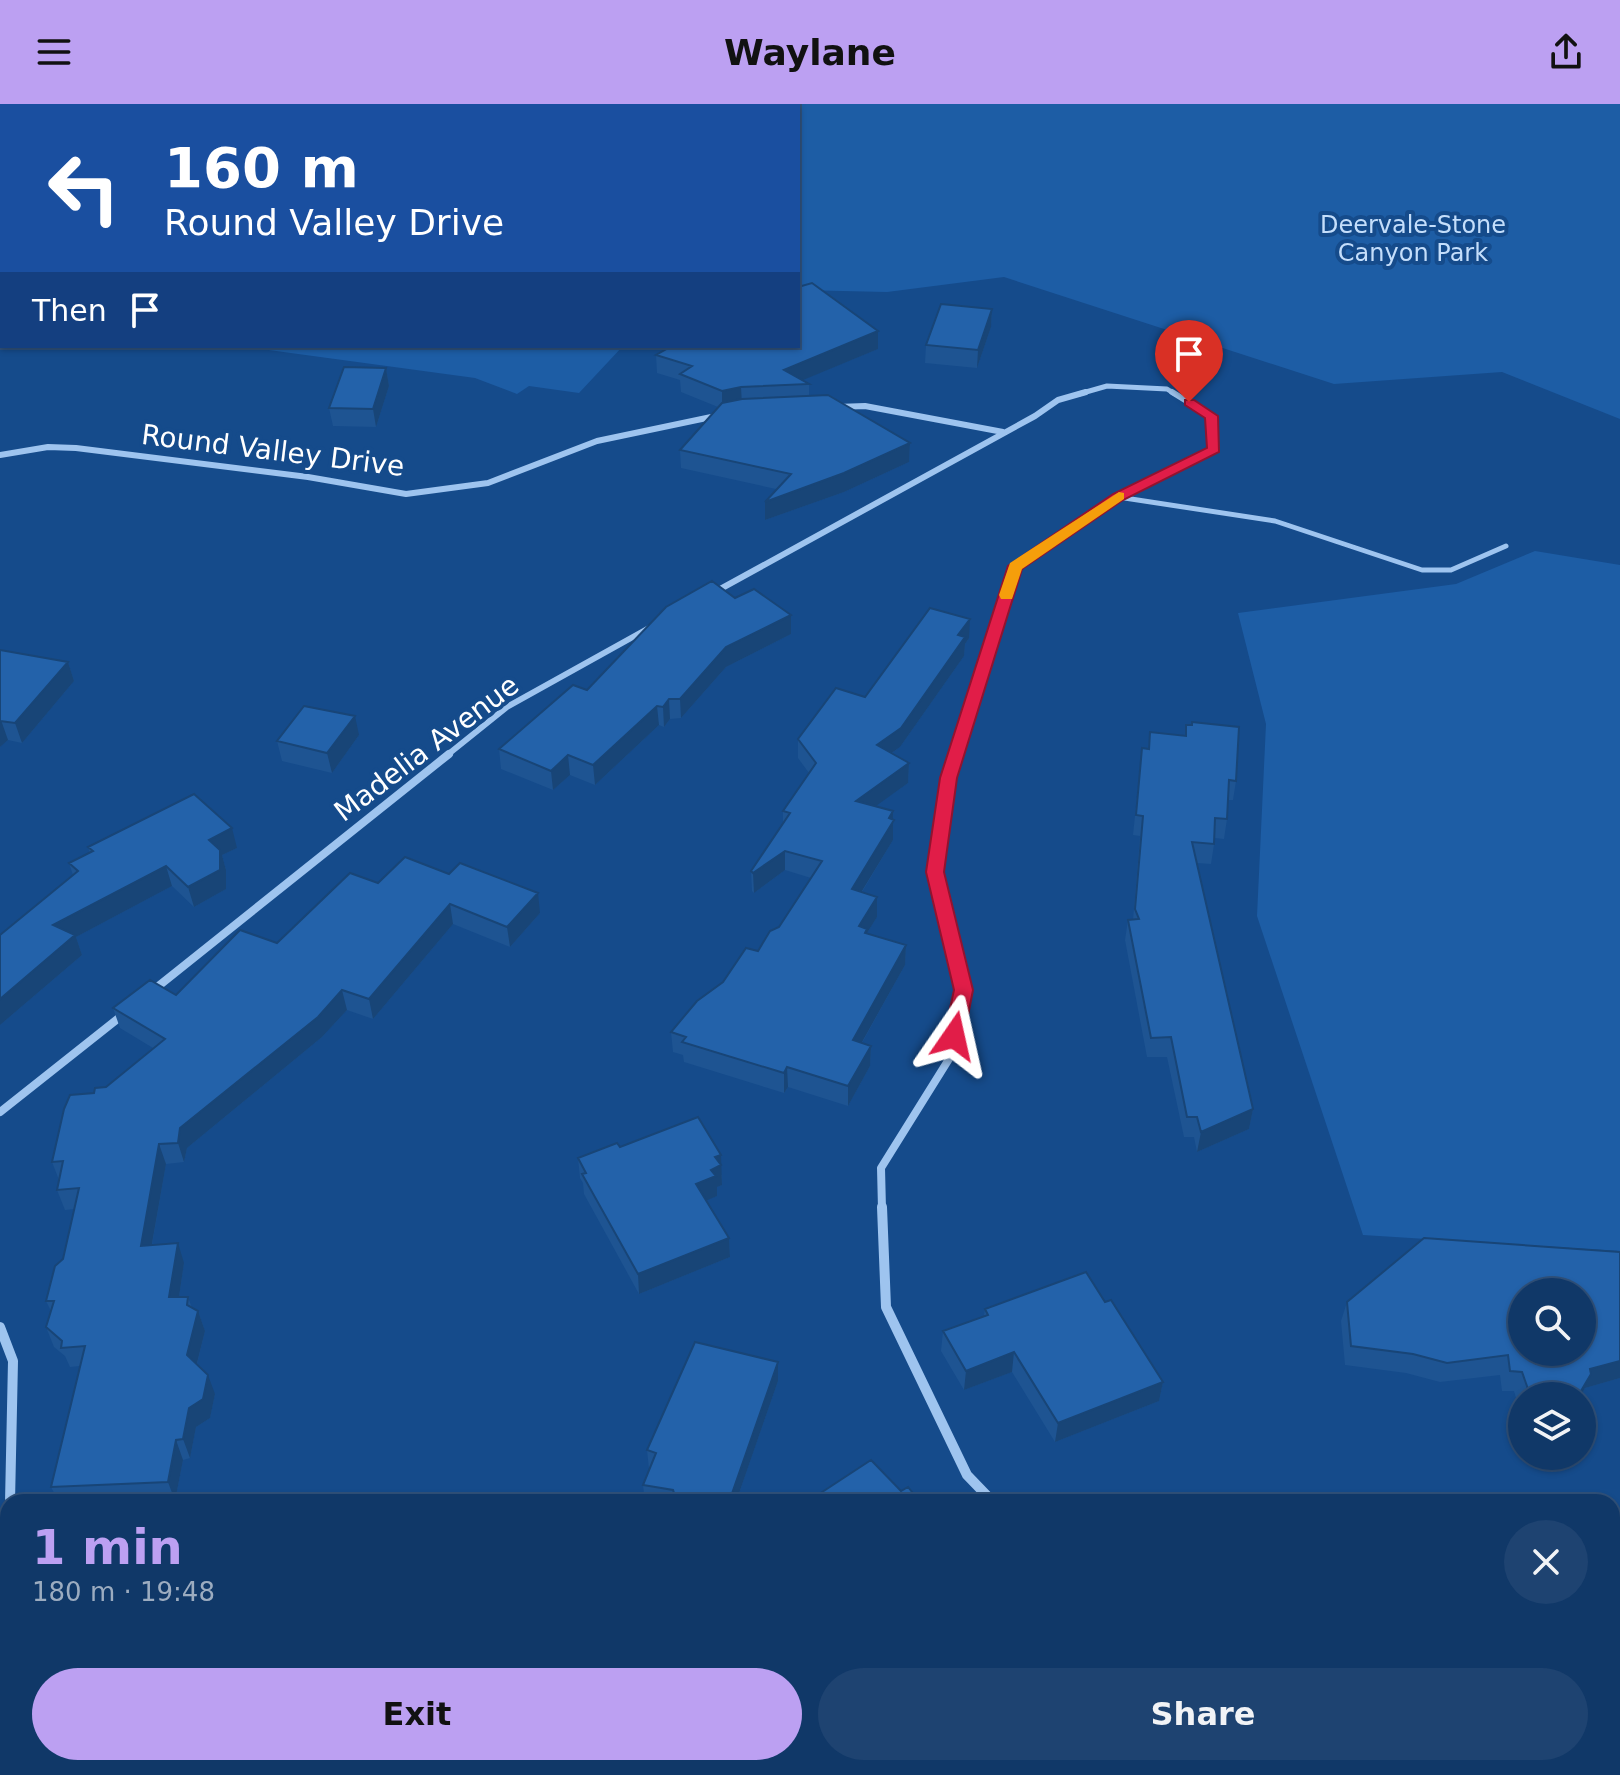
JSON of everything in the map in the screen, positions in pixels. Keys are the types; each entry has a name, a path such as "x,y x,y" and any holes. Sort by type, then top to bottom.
{"street":[{"path":"700,600 1035,416 1058,400 1107,386 1167,389 1211,416 1214,449 1118,497 1015,566 948,778 935,872 963,990 949,1059 881,1168 886,1307 967,1475 985,1494"},
{"path":"834,407 865,406 1003,432"},
{"name":"Round Valley Drive","path":"0,455 48,447 76,448 308,477 406,494 488,483 597,441 728,414"},
{"name":"Madelia Avenue","path":"148,993 507,707 659,623"},
{"path":"0,1112 136,1003"},
{"path":"0,1327 13,1361 10,1494"}],"lane":[{"path":"1118,497 1275,521 1422,570 1451,570 1506,546"}],"green space":[{"name":"Deervale-Stone Canyon Park","path":"800,104 1620,104 1620,419 1502,372 1334,384 1004,277 887,292 800,290"},
{"path":"255,348 621,348 579,393 529,386 517,394 475,378"},
{"path":"1535,551 1620,565 1620,1251 1363,1235 1257,916 1266,724 1238,613 1456,584"}],"building":[{"path":"812,283 878,331 784,370 809,384 741,387 722,391 680,374 692,366 656,355 668,348 800,348 800,286"},
{"path":"941,304 992,309 978,350 926,345"},
{"path":"344,367 386,368 373,409 329,408"},
{"path":"828,395 910,443 844,473 765,502 791,474 680,450 722,403 742,399"},
{"path":"712,581 735,598 754,589 791,615 726,647 680,699 669,699 663,707 657,706 593,765 568,755 551,771 499,749 573,685 587,690 666,607"},
{"path":"930,608 970,619 958,635 965,637 901,728 877,745 909,763 856,801 893,811 889,818 894,820 852,889 877,897 859,926 867,929 865,933 906,945 853,1040 871,1046 848,1086 787,1067 784,1073 682,1042 686,1037 671,1032 697,1001 723,982 746,948 758,951 770,931 779,927 822,861 785,851 753,873 751,871 790,813 783,811 816,763 798,739 836,688 865,697"},
{"path":"0,650 68,662 15,723 0,721"},
{"path":"304,706 355,716 327,753 277,741"},
{"path":"1192,722 1239,727 1236,781 1229,780 1227,819 1215,818 1214,844 1192,842 1253,1109 1201,1132 1197,1117 1187,1117 1171,1037 1151,1038 1128,920 1139,919 1135,909 1143,816 1136,815 1142,748 1149,749 1150,732 1186,736 1186,725 1192,725"},
{"path":"194,794 232,828 209,840 220,850 220,870 188,887 166,866 53,925 75,935 0,999 0,935 78,871 69,863 93,851 88,847"},
{"path":"405,857 449,874 460,863 538,893 507,927 450,904 369,999 342,990 318,1017 180,1128 178,1143 159,1144 141,1246 178,1243 169,1297 188,1297 187,1305 198,1311 187,1355 208,1375 203,1399 189,1408 183,1439 176,1440 168,1482 51,1487 85,1346 61,1348 62,1341 46,1327 54,1301 46,1301 55,1266 63,1259 79,1188 57,1190 63,1161 52,1162 64,1109 70,1095 94,1093 95,1088 106,1087 165,1039 113,1008 150,980 176,995 240,930 277,943 350,873 378,883"},
{"path":"698,1117 721,1155 715,1157 721,1165 711,1170 716,1176 696,1184 729,1238 638,1274 582,1174 586,1173 578,1158 617,1143 620,1147"},
{"path":"1424,1238 1620,1252 1620,1361 1590,1369 1586,1382 1526,1382 1522,1372 1510,1371 1509,1366 1596,1366 1596,1278 1508,1278 1508,1355 1447,1363 1413,1354 1351,1346 1347,1302"},
{"path":"1086,1272 1105,1302 1111,1300 1163,1382 1058,1423 1014,1352 966,1371 943,1331 988,1315 985,1309"},
{"path":"695,1342 778,1362 732,1494 674,1494 673,1490 643,1485 656,1453 647,1450"},
{"path":"871,1460 901,1491 908,1487 914,1494 819,1494"}],"slow traffic":[{"path":"1006,595 1015,566 1119,496"}],"route":[{"path":"954,1036 963,990 935,872 948,778 1015,566 1118,497 1214,449 1211,416 1189,402"}]}
